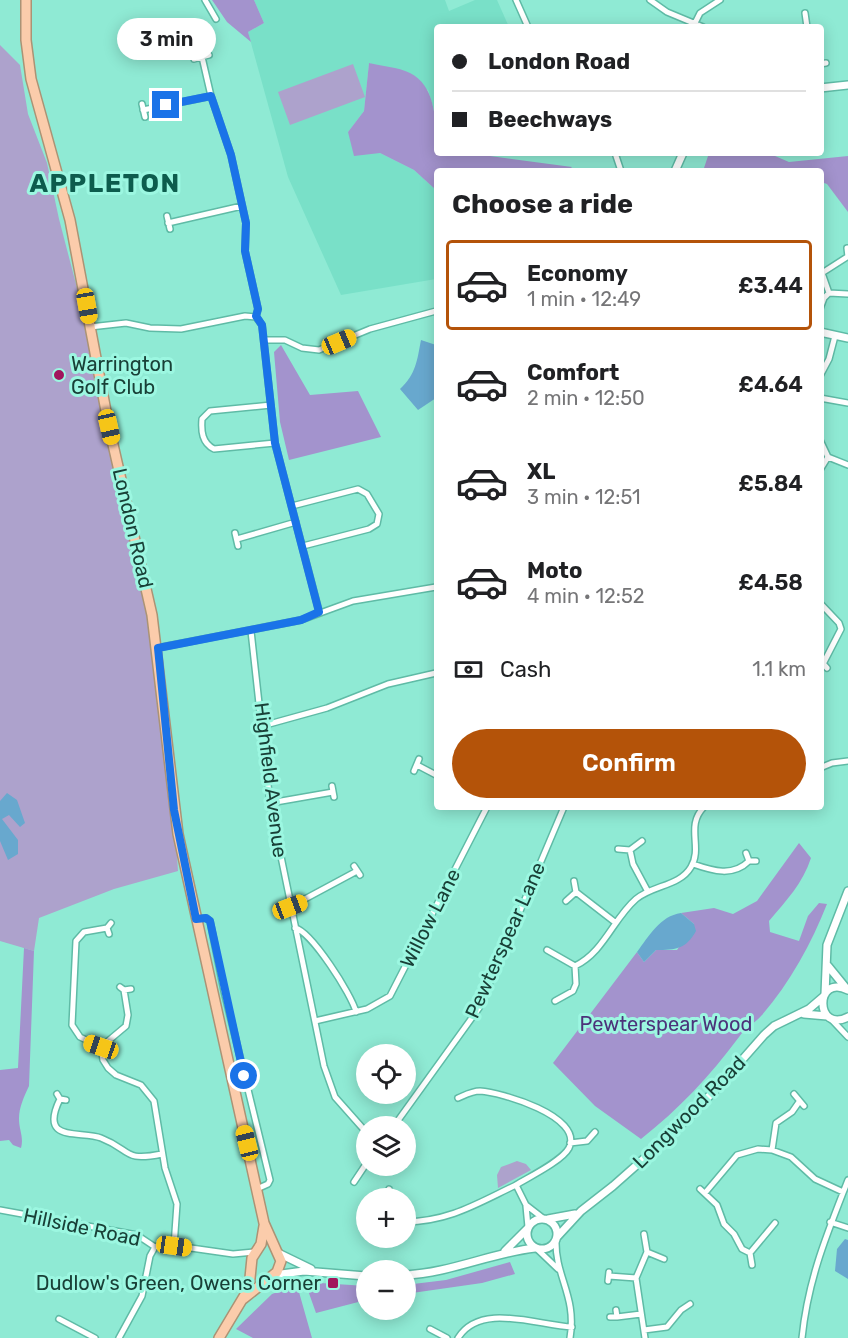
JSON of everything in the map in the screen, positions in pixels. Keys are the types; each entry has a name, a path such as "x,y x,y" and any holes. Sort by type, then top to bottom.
{"highway":[{"name":"London Road","path":"26,0 28,66 70,220 109,427 141,562 158,648 174,810 224,1051 259,1188 264,1223 277,1253"},
{"name":"London Road","path":"257,1251 264,1223"},
{"path":"219,1338 251,1283 252,1258 257,1251 266,1248 277,1253 281,1265 273,1276 243,1299"},
{"path":"252,1267 260,1276 273,1276"}],"street":[{"path":"205,0 216,19"},
{"path":"516,0 527,24"},
{"path":"650,0 667,12 698,24"},
{"path":"695,22 700,13 720,0"},
{"path":"805,13 807,24"},
{"path":"195,59 205,56 211,96 224,131 242,206 246,223 245,251 258,309 256,316"},
{"path":"824,88 848,85"},
{"path":"144,110 211,96"},
{"path":"167,216 169,226 242,206"},
{"path":"824,270 847,257 846,248"},
{"path":"824,280 829,293"},
{"path":"829,293 848,294"},
{"path":"824,302 829,293"},
{"path":"264,340 285,340 302,348 319,350 370,329 434,312"},
{"path":"90,327 126,322 150,328 181,329 245,316 256,316"},
{"path":"256,316 261,322 264,340 275,443 319,612"},
{"path":"824,333 848,338"},
{"path":"824,368 831,354 835,336"},
{"path":"824,399 848,404"},
{"path":"271,405 210,411 202,419 202,434 206,442 214,449 275,443"},
{"path":"824,448 828,457 848,465"},
{"path":"824,464 828,457"},
{"path":"292,506 358,489 367,494 379,514 376,524 369,529 303,546"},
{"path":"238,546 236,536 297,522"},
{"path":"158,648 301,620 353,601 434,586"},
{"path":"824,607 839,623 841,629 824,664"},
{"name":"Highfield Avenue","path":"251,631 270,803 290,907 330,1087 341,1106 356,1122"},
{"path":"262,726 327,708 388,684 434,673"},
{"path":"824,767 848,761"},
{"path":"417,765 434,774"},
{"path":"270,803 333,792"},
{"name":"Willow Lane","path":"356,1012 383,1002 393,991 485,810"},
{"name":"Pewterspear Lane","path":"401,1116 479,1008 563,810"},
{"path":"575,966 597,950 627,907 647,890 678,880 693,864 696,851 694,822 702,810"},
{"path":"618,849 630,850 642,841"},
{"path":"630,850 633,864 647,890"},
{"path":"693,864 726,872 741,868 753,861 746,854"},
{"path":"290,907 357,871"},
{"path":"574,881 576,892 616,923"},
{"path":"566,901 576,892"},
{"path":"848,892 831,934 822,1007 848,1037"},
{"path":"101,1047 85,1040 74,1029 71,1014 73,971 77,938 84,932 109,928"},
{"path":"295,928 308,934 350,996 356,1012 315,1021"},
{"path":"547,950 575,966"},
{"path":"827,964 847,989"},
{"path":"555,1001 573,991 576,984 575,966"},
{"name":"Longwood Road","path":"556,1239 580,1211 613,1186 674,1132 774,1026 798,1015 836,987 847,989"},
{"path":"101,1047 126,1026 128,1015 125,989"},
{"name":"Longwood Road","path":"798,1015 839,1020 848,1017"},
{"path":"101,1047 103,1060 108,1068 116,1075 141,1085 152,1096 156,1106 162,1154 177,1204 174,1246"},
{"path":"416,1221 456,1215 516,1185 557,1161 568,1150 570,1143 564,1126 527,1102 484,1092 462,1092 458,1098"},
{"path":"772,1150 776,1123 801,1104 794,1094"},
{"path":"61,1098 56,1121 59,1129 65,1134 99,1137 136,1158 162,1154"},
{"path":"570,1143 586,1141 595,1132"},
{"path":"750,1253 742,1249 724,1224 717,1205 702,1191 737,1155 752,1149 772,1150 791,1157 815,1179 843,1192"},
{"path":"354,1182 358,1176"},
{"path":"802,1338 812,1276 830,1222 848,1180"},
{"path":"516,1185 526,1205 527,1237 561,1273"},
{"path":"526,1205 555,1226 561,1273 571,1301 570,1338"},
{"name":"Hillside Road","path":"0,1210 137,1235 155,1247 174,1246 233,1254 257,1251"},
{"name":"Longwood Road","path":"545,1219 565,1217 580,1211"},
{"path":"500,1253 516,1242 535,1220 545,1219"},
{"path":"830,1222 848,1228"},
{"path":"750,1253 776,1223"},
{"path":"644,1234 647,1252 636,1278 645,1338"},
{"path":"416,1273 446,1269 500,1253 550,1247 556,1239"},
{"path":"119,1338 142,1296 155,1247"},
{"path":"647,1252 664,1259"},
{"path":"277,1253 316,1271"},
{"path":"750,1253 752,1265"},
{"name":"Hillside Road","path":"233,1254 252,1267"},
{"path":"273,1276 316,1271 356,1275"},
{"path":"609,1276 636,1278"},
{"path":"644,1330 667,1328 681,1310 690,1303"},
{"path":"614,1315 641,1314"},
{"path":"458,1338 470,1323 488,1317 572,1327"},
{"path":"59,1320 95,1338"},
{"path":"430,1329 447,1338"}],"shaded area":[{"path":"254,0 445,0 449,11 475,0 497,0 508,24 434,24 434,110 428,90 369,63 364,111 348,132 380,153 414,170 434,188 434,279 341,295 288,177 248,32 264,23"},
{"name":"Warrington Golf Club","path":"0,45 20,65 28,114 47,163 94,353 143,570 173,795 178,871 114,889 39,918 34,951 0,941"},
{"path":"353,64 365,97 290,125 278,92"},
{"path":"517,1161 526,1164 531,1170 498,1188 497,1175 501,1167"}],"green space":[{"path":"212,0 254,0 264,23 248,32 251,42 227,22"},
{"path":"369,63 395,68 419,79 431,98 434,108 434,156 490,156 572,167 434,168 434,188 414,170 380,153 354,156 348,132 364,111"},
{"path":"708,156 775,156 789,162 848,156 848,212 824,183 824,168 704,168"},
{"path":"281,345 310,395 358,391 381,437 289,460 280,422 274,352"},
{"name":"Pewterspear Wood","path":"799,843 811,858 808,867 793,891 769,921 770,932 799,941 808,916 819,903 827,904 807,947 782,990 762,1015 741,1034 693,1091 641,1139 595,1106 553,1063 637,952 644,962 656,950 677,950 694,924 681,913 714,908 733,914 757,901"},
{"path":"24,948 34,951 29,1086 19,1115 21,1148 13,1145 9,1140 0,1141 0,1070 18,1068"},
{"path":"510,1262 515,1274 482,1283 416,1292 416,1284 446,1280"},
{"path":"305,1282 356,1285 356,1303 316,1313"},
{"path":"297,1285 312,1338 253,1338 236,1329 272,1294"}],"water":[{"path":"421,340 434,344 434,399 418,410 400,389 413,372"},
{"path":"7,793 17,800 25,823 20,827 9,815 2,819 18,840 18,854 8,860 0,841 0,801"},
{"path":"681,913 694,924 696,931 692,937 680,947 656,950 644,962 637,952 646,940 661,922"},
{"path":"845,1239 848,1240 848,1279 835,1271 837,1249"}],"place":[{"name":"Warrington Golf Club","path":"59,375"},
{"name":"Dudlow's Green, Owens Corner","path":"333,1283"}],"district":[{"name":"APPLETON","path":"105,183"}],"route":[{"path":"166,105 211,96 224,131 246,223 245,251 258,309 256,316 262,325 275,443 319,612 301,620 220,638 158,648 178,834 196,919 206,918 210,921 244,1076"}]}
